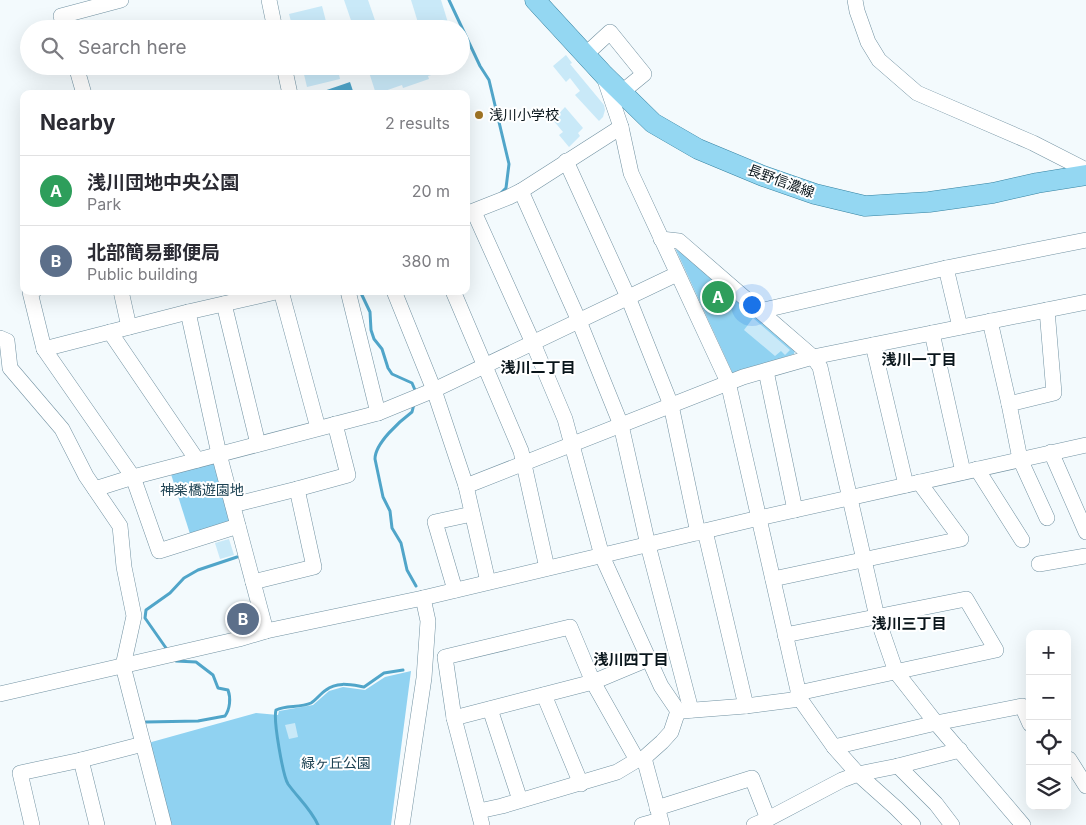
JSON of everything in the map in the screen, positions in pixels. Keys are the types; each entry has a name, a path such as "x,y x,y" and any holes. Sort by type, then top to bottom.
{"main road":[{"name":"長野信濃線","path":"535,0 604,75 653,122 698,149 763,176 815,194 865,206 929,202 1086,174"}],"street":[{"path":"62,20 61,16 121,0"},
{"path":"269,0 274,20"},
{"path":"855,0 868,42 879,60 917,93 1033,142 1086,170"},
{"path":"585,55 610,32 644,74 622,92"},
{"path":"79,75 83,90"},
{"path":"286,75 289,90"},
{"path":"604,75 621,127 631,173 728,382 799,696 834,747 858,774 909,824"},
{"path":"621,127 521,191 470,213 533,343 565,419 602,556 661,686 684,710 746,706 799,696 996,650 966,599 785,635"},
{"path":"566,161 628,297 671,405 746,706"},
{"path":"521,191 579,320 621,425 684,710 671,732 640,759 617,772 502,806 480,818 454,718 445,657 570,627 593,682 640,759 660,818"},
{"path":"661,239 680,241 813,357 820,367 876,617 896,672 936,723 1023,825"},
{"path":"760,311 946,268 1086,240"},
{"path":"946,268 960,327"},
{"path":"95,489 133,477 378,413 434,390 677,274"},
{"path":"31,295 44,349 133,477 159,551 238,526"},
{"path":"122,295 129,327"},
{"path":"44,349 188,312 263,295"},
{"path":"282,295 318,428"},
{"path":"349,295 378,413"},
{"path":"396,295 434,390 466,486 488,582"},
{"path":"455,295 521,451 546,568"},
{"path":"466,486 728,382 813,357 1086,302"},
{"path":"224,304 258,444"},
{"path":"1009,404 1054,393 1047,310"},
{"path":"188,312 219,454 266,631"},
{"path":"990,322 1020,459 1047,518"},
{"path":"110,332 197,460"},
{"path":"932,333 970,471 1022,540"},
{"path":"0,338 7,341 10,368 62,429 86,476 120,526 124,567 134,616 123,666 164,825"},
{"path":"773,579 961,539 912,484 872,345"},
{"path":"766,371 795,510"},
{"path":"233,505 297,490 348,475 336,424"},
{"path":"0,694 239,639 266,631 423,598 759,518 1086,445"},
{"path":"1051,452 1086,532"},
{"path":"253,582 314,568 297,490"},
{"path":"455,590 435,522 472,514"},
{"path":"1039,564 1086,556"},
{"path":"402,825 424,678 428,621 423,598"},
{"path":"454,718 593,682 648,659"},
{"path":"424,678 449,682"},
{"path":"544,695 581,784"},
{"path":"834,747 936,723 1022,706 1028,720"},
{"path":"490,709 520,800"},
{"path":"32,825 20,773 143,744"},
{"path":"754,825 768,820 842,780 858,774 960,750"},
{"path":"80,760 97,825"},
{"path":"1071,761 1086,786"},
{"path":"898,766 936,804 952,825"},
{"path":"642,825 752,778 768,820"}],"green space":[{"path":"677,248 796,347 794,354 733,374 676,250"},
{"name":"神楽橋遊園地","path":"217,457 236,524 191,537 170,471"},
{"name":"緑ヶ丘公園","path":"411,671 391,825 169,825 148,743 256,713 278,715 279,711 313,705 329,691 343,687 365,690 385,677"}],"shaded area":[{"path":"350,82 353,90 327,90"}],"building":[{"path":"344,0 368,0 375,20 351,20"},
{"path":"411,0 441,0 447,20 417,20"},
{"path":"322,6 326,20 291,20 289,14"},
{"path":"566,55 572,63 570,64 604,105 603,117 599,121 575,95 580,91 570,78 566,82 553,66"},
{"path":"304,75 339,75 340,79 307,87"},
{"path":"370,75 431,75 428,76 429,79 403,88 402,85 388,90 375,90"},
{"path":"565,107 583,128 578,133 580,136 569,147 559,135 563,132 553,120"},
{"path":"753,318 790,350 785,355 781,351 775,356 744,330"},
{"path":"229,539 234,555 220,559 215,543"},
{"path":"251,612 254,622 231,627 229,618"},
{"path":"295,723 298,737 289,739 285,725"}],"waterway":[{"path":"449,0 458,20"},
{"path":"470,45 489,80 509,164 506,188 500,194"},
{"path":"362,295 370,312 371,330 374,339 382,349 388,368 392,374 412,383 415,390"},
{"path":"414,404 412,412 395,427 379,446 375,459 383,497 390,511 392,528 401,543 407,570 416,586"},
{"path":"166,648 145,618 146,610 170,593 184,578 198,570 237,557"},
{"path":"146,722 198,721 225,716 227,713 230,703 228,690 218,688 213,675 196,662 176,661 175,659"},
{"path":"318,825 286,779 277,736 276,710 311,703 324,691 335,685 345,684 364,687 384,673 403,670"}],"place":[{"name":"浅川小学校","path":"479,115"},
{"name":"浅川団地中央公園","path":"718,297"},
{"name":"北部簡易郵便局","path":"243,619"}],"district":[{"name":"浅川一丁目","path":"919,360"},
{"name":"浅川二丁目","path":"538,368"},
{"name":"浅川三丁目","path":"909,624"},
{"name":"浅川四丁目","path":"631,660"}]}
